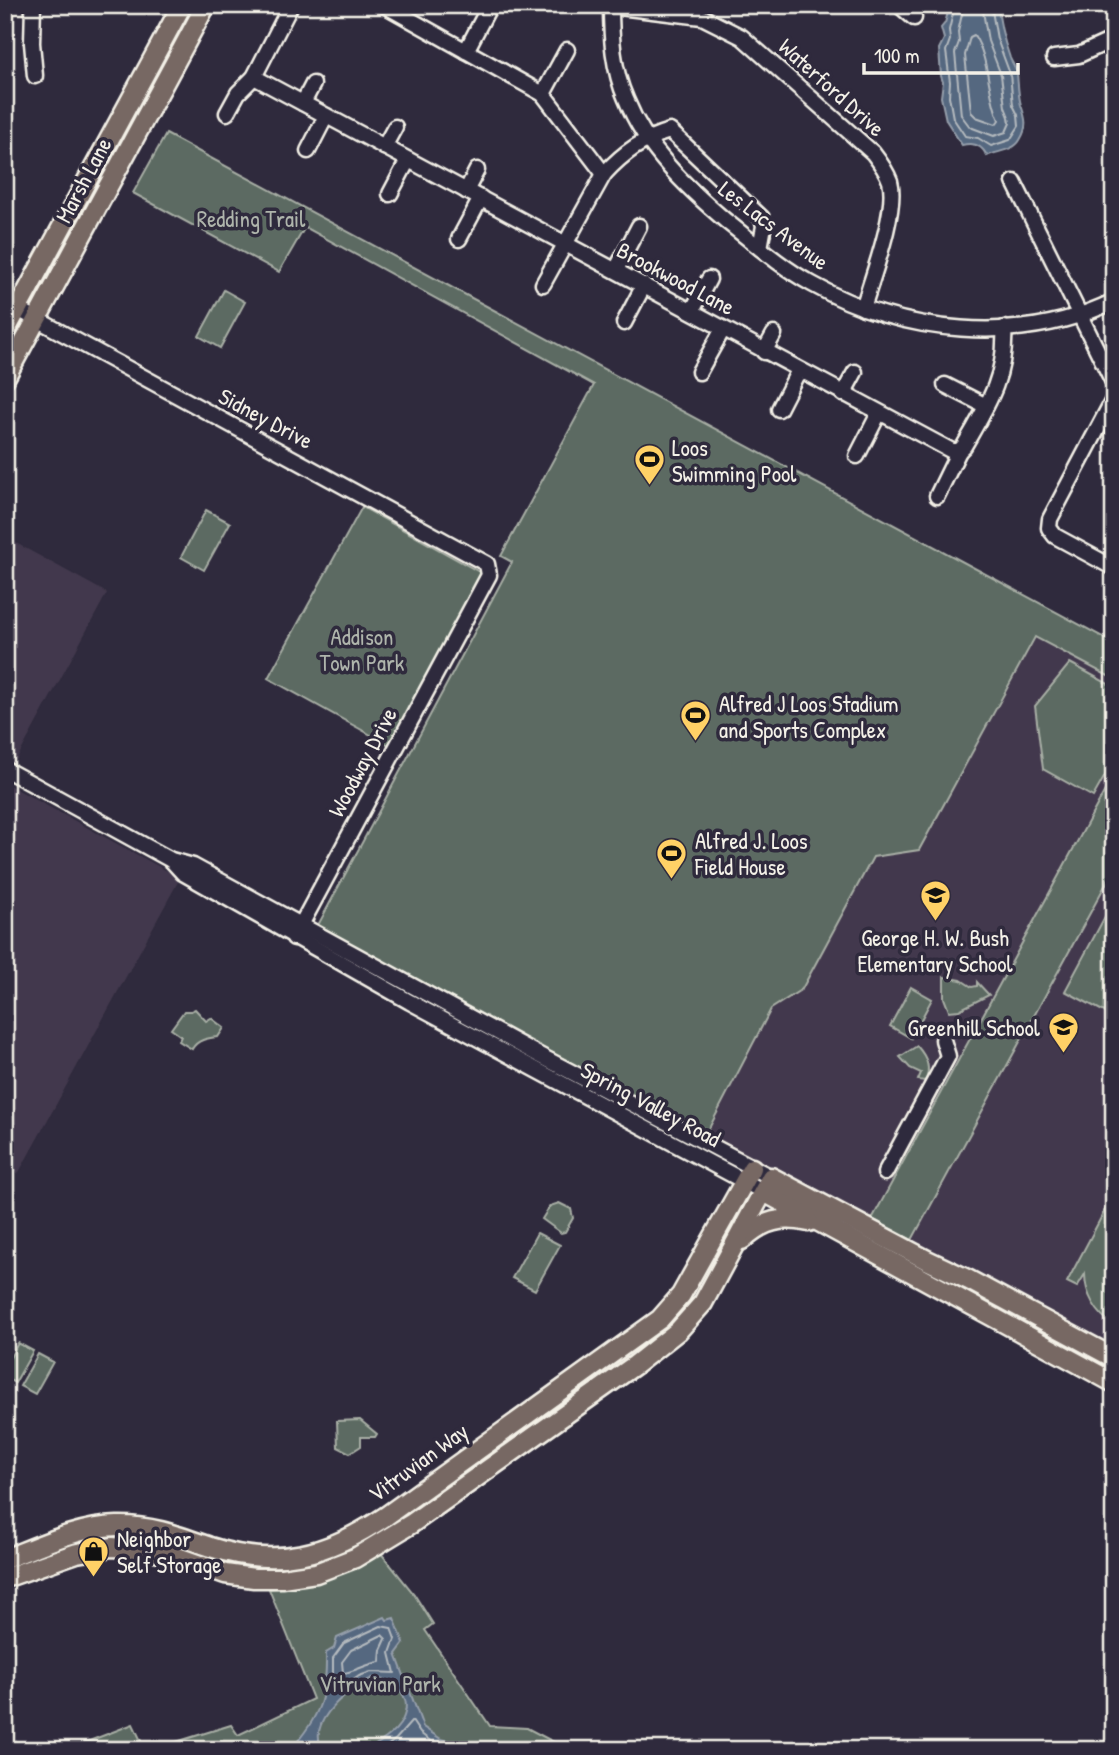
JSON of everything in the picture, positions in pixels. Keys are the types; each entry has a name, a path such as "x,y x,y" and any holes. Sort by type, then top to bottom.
{"main road":[{"name":"Marsh Lane","path":"5,331 182,5"},
{"name":"Marsh Lane","path":"5,378 206,5"},
{"name":"Vitruvian Way","path":"5,1559 90,1529 117,1526 160,1530 231,1553 257,1557 299,1555 331,1547 346,1540 386,1516 660,1319 681,1295 748,1175"},
{"name":"Vitruvian Way","path":"5,1578 78,1553 112,1547 151,1550 225,1574 254,1578 282,1578 316,1573 355,1558 411,1524 635,1365 678,1331 703,1303 767,1185"},
{"name":"Spring Valley Road","path":"767,1185 826,1226 1114,1383"},
{"name":"Spring Valley Road","path":"767,1185 969,1280 1114,1358"},
{"path":"735,1247 759,1225 771,1220 786,1218 826,1226"},
{"path":"918,1277 927,1260"},
{"path":"635,1365 631,1357 633,1352 651,1334 660,1319"},
{"path":"520,1419 533,1437"},
{"path":"346,1540 355,1558"}],"street":[{"path":"33,5 35,76"},
{"path":"227,113 238,93 254,77 292,5"},
{"path":"899,5 914,19"},
{"path":"387,6 543,94 604,174"},
{"name":"Les Lacs Avenue","path":"611,6 615,59 621,85 648,140 685,185 760,248 813,285 863,307 909,321 958,329 1039,324 1080,314 1114,301"},
{"name":"Waterford Drive","path":"611,6 702,17 742,37 873,153 890,183 891,205 863,307"},
{"path":"466,51 489,7"},
{"path":"1054,58 1079,55 1114,39"},
{"path":"543,94 567,50"},
{"name":"Brookwood Lane","path":"254,77 938,445 959,452"},
{"path":"303,103 313,84"},
{"path":"308,151 326,116"},
{"path":"384,147 395,127"},
{"path":"543,284 604,174 621,157 648,140 670,131 758,213 764,226 760,248"},
{"path":"390,194 408,160"},
{"path":"466,191 477,170"},
{"path":"1014,182 1114,384"},
{"path":"459,239 481,198"},
{"path":"616,270 639,226"},
{"path":"692,311 709,279"},
{"path":"624,323 644,285"},
{"name":"Sidney Drive","path":"18,309 487,564 489,571"},
{"path":"699,372 723,328"},
{"path":"937,496 1001,376 1005,352 1004,328"},
{"path":"764,352 774,334"},
{"path":"779,409 799,370"},
{"path":"843,394 855,372"},
{"path":"945,385 985,406"},
{"path":"1114,398 1050,519 1049,528 1055,536 1114,568"},
{"path":"857,456 878,413"},
{"name":"Woodway Drive","path":"295,938 489,571"},
{"name":"Spring Valley Road","path":"5,769 171,860 193,866 302,925 539,1055 748,1175"},
{"name":"Spring Valley Road","path":"171,860 183,873 295,938 767,1185"},
{"path":"885,1173 948,1056 943,1040"}],"shaded area":[{"path":"5,537 107,593 14,764 5,759"},
{"name":"George H. W. Bush Elementary School","path":"1035,637 1114,679 1114,774 872,1219 792,1177 729,1153 704,1138 771,1009 802,989 873,857 919,850"},
{"path":"5,783 180,878 18,1174 5,1167"},
{"name":"Greenhill School","path":"1114,869 1114,1349 912,1240"}],"green space":[{"name":"Alfred J Loos Stadium and Sports Complex","path":"166,134 1114,643 1114,679 1035,637 919,850 873,857 802,989 771,1009 704,1138 317,927 512,562 501,556 594,385 305,227 279,272 133,193"},
{"path":"224,290 245,302 220,348 199,336"},
{"name":"Addison Town Park","path":"362,507 481,573 389,745 268,678"},
{"path":"206,510 230,523 204,570 181,557"},
{"path":"1070,663 1114,687 1114,760 1093,797 1043,769 1035,706"},
{"path":"1114,774 1114,869 912,1240 872,1219"},
{"path":"1109,909 1114,911 1114,1017 1065,991"},
{"path":"944,977 961,980 972,987 977,986 977,982 989,995 959,1010 949,1011 944,998"},
{"path":"911,987 932,999 911,1038 890,1026"},
{"path":"195,1009 206,1021 211,1018 224,1028 218,1037 203,1040 192,1049 179,1041 181,1036 171,1029 184,1011"},
{"path":"917,1046 927,1062 925,1081 918,1080 921,1073 910,1068 900,1057"},
{"path":"1114,1193 1114,1325 1093,1303 1085,1274 1077,1287 1067,1282"},
{"path":"559,1203 571,1209 573,1218 565,1232 561,1233 542,1219 550,1206"},
{"path":"537,1233 560,1245 535,1290 512,1278"},
{"path":"18,1343 33,1351 15,1383 5,1378 5,1367"},
{"path":"38,1354 53,1362 35,1394 20,1386"},
{"path":"360,1420 377,1434 375,1437 361,1437 361,1446 350,1453 338,1447 337,1421"},
{"name":"Vitruvian Park","path":"380,1552 414,1594 433,1624 425,1630 490,1726 527,1728 569,1750 66,1750 133,1724 142,1743 163,1746 231,1725 238,1735 313,1699 269,1589 312,1581"}],"water":[{"path":"950,5 998,5 1004,39 1017,73 1019,97 1025,119 1024,131 1017,144 987,156 977,145 962,145 946,120 941,97 943,82 939,49 944,39 941,28"},
{"path":"385,1617 387,1620 394,1618 404,1643 396,1654 423,1727 441,1739 489,1750 366,1750 393,1732 402,1722 406,1708 399,1689 387,1681 373,1678 342,1697 325,1717 319,1739 323,1750 290,1750 308,1727 320,1705 325,1682 326,1653 334,1648 337,1638"}],"place":[{"name":"Loos Swimming Pool","path":"649,487"},
{"name":"Alfred J Loos Stadium and Sports Complex","path":"696,743"},
{"name":"Alfred J. Loos Field House","path":"672,880"},
{"name":"George H. W. Bush Elementary School","path":"935,923"},
{"name":"Greenhill School","path":"1063,1054"},
{"name":"Neighbor Self Storage","path":"94,1578"}],"park label":[{"name":"Redding Trail","path":"251,218"}]}
